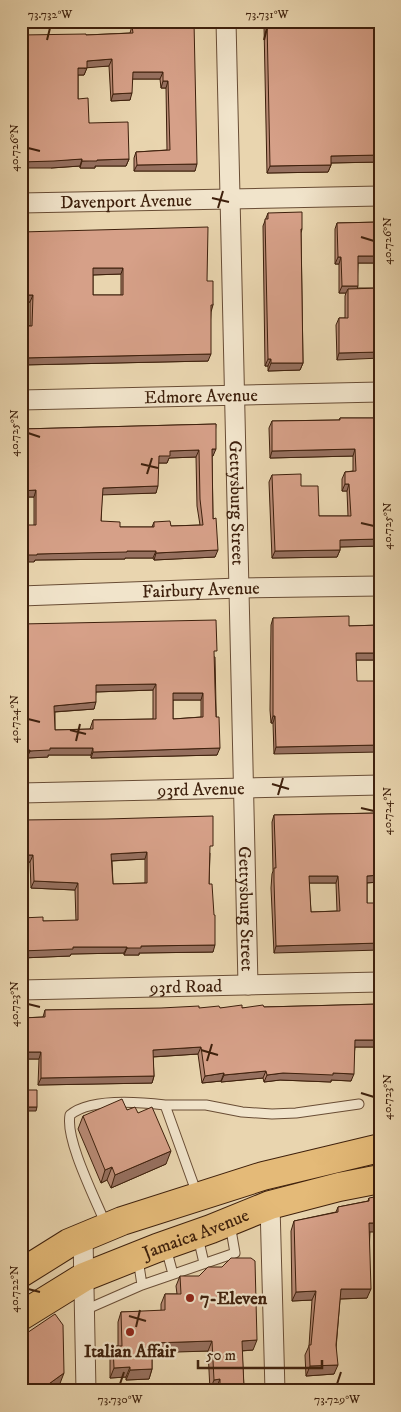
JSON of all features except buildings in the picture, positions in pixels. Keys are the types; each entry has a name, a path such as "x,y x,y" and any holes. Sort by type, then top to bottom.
{"main road":[{"name":"Jamaica Avenue","path":"21,1273 69,1243 198,1196 263,1176 380,1148"},
{"name":"Jamaica Avenue","path":"21,1316 84,1277 270,1205 339,1187 380,1179"}],"street":[{"name":"Gettysburg Street","path":"226,21 248,985"},
{"name":"Davenport Avenue","path":"21,203 380,196"},
{"name":"Edmore Avenue","path":"21,400 380,392"},
{"name":"Fairbury Avenue","path":"21,596 239,588 380,586"},
{"name":"93rd Avenue","path":"21,793 380,785"},
{"name":"93rd Road","path":"21,990 380,982"},
{"path":"270,1205 275,1391"},
{"path":"86,1391 84,1277 95,1232"}],"lane":[{"path":"95,1232 86,1178 70,1136 68,1122 70,1115 76,1110 87,1106 132,1102 165,1106 206,1105 242,1112 272,1114 296,1113 359,1104"},
{"path":"165,1106 198,1196"},
{"path":"84,1310 142,1285 235,1253 230,1222"},
{"path":"198,1234 204,1263"},
{"path":"165,1246 173,1274"},
{"path":"138,1256 142,1285"}],"place":[{"name":"7-Eleven","path":"190,1298"},
{"name":"Italian Affair","path":"130,1332"}]}
